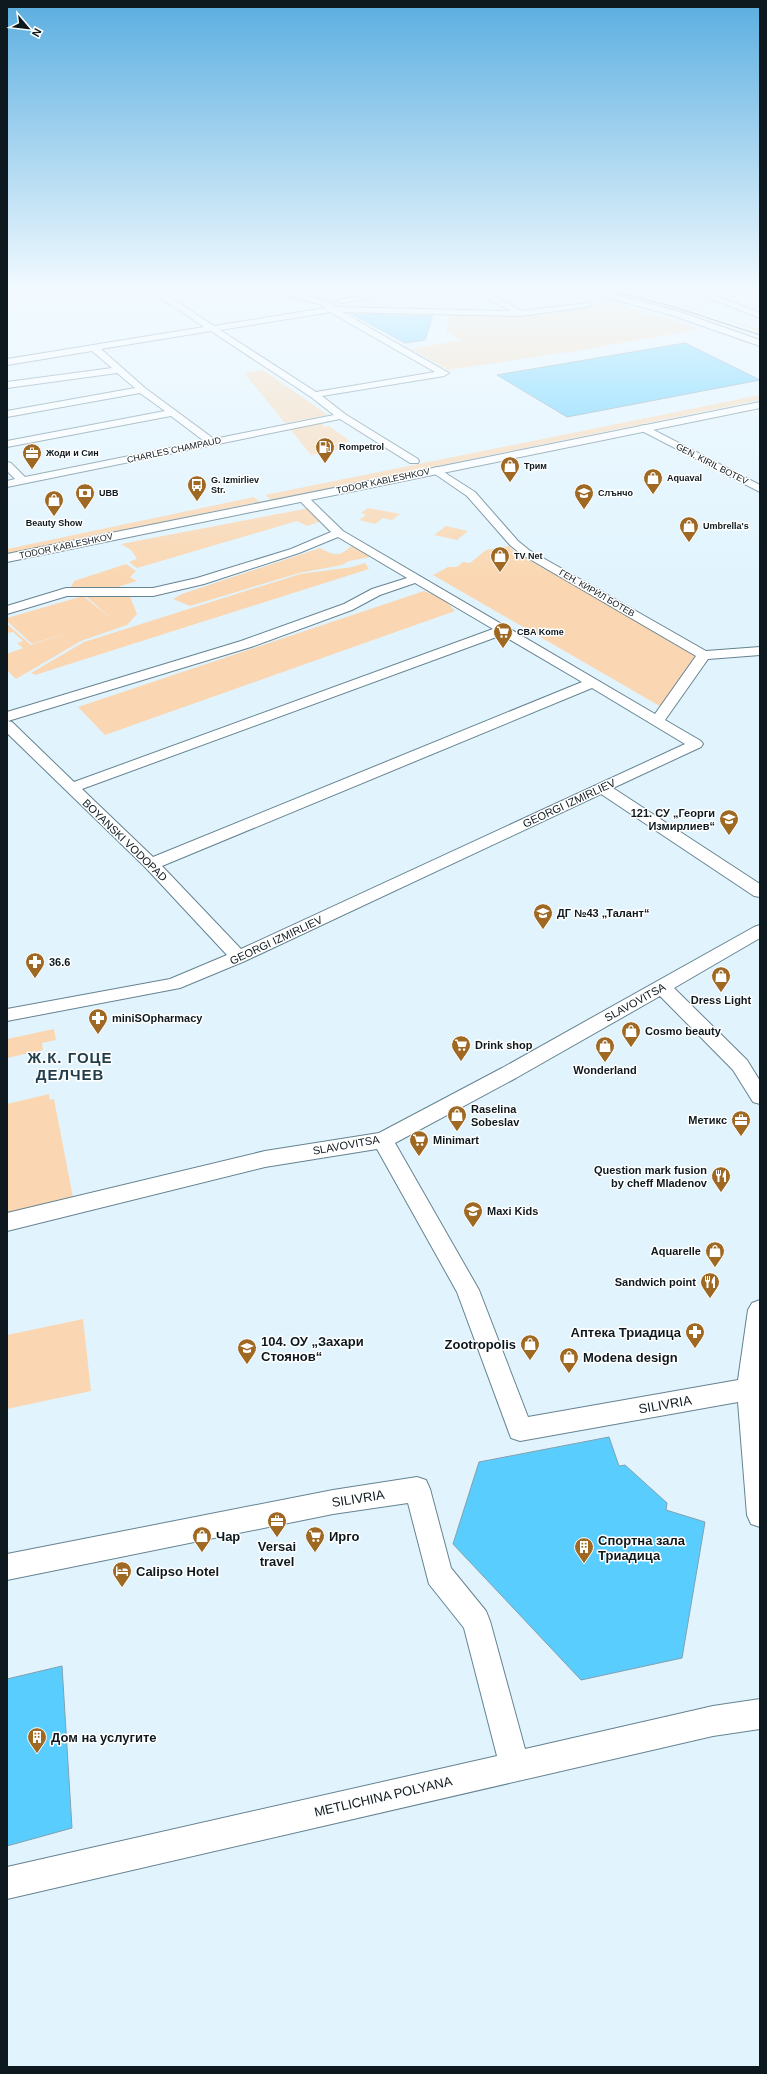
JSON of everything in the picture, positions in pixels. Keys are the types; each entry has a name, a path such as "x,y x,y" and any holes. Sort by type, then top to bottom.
{"main road":[{"name":"TODOR KABLESHKOV","path":"7,558 760,405"},
{"name":"TODOR KABLESHKOV","path":"400,464 429,458"}],"street":[{"path":"136,385 171,413 212,442"},
{"path":"298,385 342,416 414,461"},
{"path":"314,395 374,385"},
{"path":"7,414 142,390"},
{"path":"7,444 171,413"},
{"name":"CHARLES CHAMPAUD","path":"7,484 342,416"},
{"name":"GEN. KIRIL BOTEV","path":"644,428 760,489"},
{"path":"7,465 23,481"},
{"name":"ГЕН. КИРИЛ БОТЕВ","path":"436,470 471,494 514,543 525,552 704,655"},
{"name":"GEORGI IZMIRLIEV","path":"7,1015 174,984 239,957 696,744 339,533 303,498"},
{"path":"7,610 66,592 153,592 180,586 295,551 339,533"},
{"path":"7,717 246,644 348,607 376,592 416,579"},
{"path":"71,788 503,630"},
{"path":"657,721 704,655 760,651"},
{"path":"151,864 592,683"},
{"name":"BOYANSKI VODOPAD","path":"7,726 151,864 239,957"},
{"path":"602,788 760,892"},
{"name":"SLAVOVITSA","path":"7,1222 265,1159 383,1140 509,1074 760,931"},
{"path":"662,987 740,1065 760,1097"},
{"name":"SILIVRIA","path":"383,1140 468,1290 520,1430 749,1389"},
{"path":"760,1310 749,1389 760,1515"},
{"name":"SILIVRIA","path":"7,1567 334,1502 417,1489 439,1575 476,1621 515,1766"},
{"name":"METLICHINA POLYANA","path":"7,1882 713,1721 760,1714"}],"shaded area":[{"path":"254,385 284,385 328,415 285,423"},
{"path":"760,395 760,400 271,500 265,495"},
{"path":"320,423 325,427 329,426 350,441 345,442 352,447 311,455 290,429"},
{"path":"254,497 260,502 7,554 7,549"},
{"path":"309,508 321,521 307,526 297,521 137,568 129,562 137,559 131,550 121,544"},
{"path":"368,508 400,514 392,520 383,518 375,524 359,520 366,515 361,513"},
{"path":"446,526 468,531 457,540 434,535"},
{"path":"351,546 375,556 349,561 342,565 299,573 190,606 173,599 182,594 320,548 333,554 340,554"},
{"path":"509,546 515,552 700,655 663,708 433,575 448,567 457,567 463,562 470,563 486,550"},
{"path":"365,563 369,569 35,675 31,673 84,642 300,574 352,567"},
{"path":"126,564 136,571 130,577 137,581 102,592 69,591 74,581"},
{"path":"424,591 443,598 455,611 105,735 78,707"},
{"path":"82,593 129,594 137,614 127,625 81,641 16,679 7,670 7,654 23,648 17,643 23,641 13,632 7,633 7,624 31,645 73,631 32,644 7,621 7,618 83,596 112,619"},
{"path":"54,1029 56,1040 42,1043 43,1050 7,1058 7,1039"},
{"path":"49,1094 50,1100 54,1099 74,1203 7,1218 7,1104"},
{"path":"83,1319 91,1391 7,1409 7,1335"}],"building":[{"path":"513,385 735,385 567,417"},
{"name":"Спортна зала Триадица","path":"609,1437 619,1466 625,1465 667,1503 666,1510 705,1522 682,1658 581,1680 453,1544 479,1462"},
{"name":"Дом на услугите","path":"62,1666 72,1828 7,1846 7,1679"}],"place":[{"name":"Rompetrol","path":"325,464"},
{"name":"Жоди и Син","path":"32,470"},
{"name":"Трим","path":"510,483"},
{"name":"Aquaval","path":"653,495"},
{"name":"G. Izmirliev Str.","path":"197,502"},
{"name":"UBB","path":"85,510"},
{"name":"Слънчо","path":"584,510"},
{"name":"Beauty Show","path":"54,517"},
{"name":"Umbrella's","path":"689,543"},
{"name":"TV Net","path":"500,573"},
{"name":"CBA Kome","path":"503,649"},
{"name":"121. СУ „Георги Измирлиев“","path":"729,836"},
{"name":"ДГ №43 „Талант“","path":"543,930"},
{"name":"36.6","path":"35,979"},
{"name":"Dress Light","path":"721,993"},
{"name":"miniSOpharmacy","path":"98,1035"},
{"name":"Cosmo beauty","path":"631,1048"},
{"name":"Drink shop","path":"461,1062"},
{"name":"Wonderland","path":"605,1063"},
{"name":"Raselina Sobeslav","path":"457,1132"},
{"name":"Метикс","path":"741,1137"},
{"name":"Minimart","path":"419,1157"},
{"name":"Question mark fusion by cheff Mladenov","path":"721,1193"},
{"name":"Maxi Kids","path":"473,1228"},
{"name":"Aquarelle","path":"715,1268"},
{"name":"Sandwich point","path":"710,1299"},
{"name":"Аптека Триадица","path":"695,1349"},
{"name":"Zootropolis","path":"530,1361"},
{"name":"104. ОУ „Захари Стоянов“","path":"247,1365"},
{"name":"Modena design","path":"569,1374"},
{"name":"Versai travel","path":"277,1538"},
{"name":"Чар","path":"202,1553"},
{"name":"Ирго","path":"315,1553"},
{"name":"Спортна зала Триадица","path":"584,1564"},
{"name":"Calipso Hotel","path":"122,1588"},
{"name":"Дом на услугите","path":"37,1754"}],"district":[{"name":"Ж.К. ГОЦЕ ДЕЛЧЕВ","path":"70,1066"}]}
